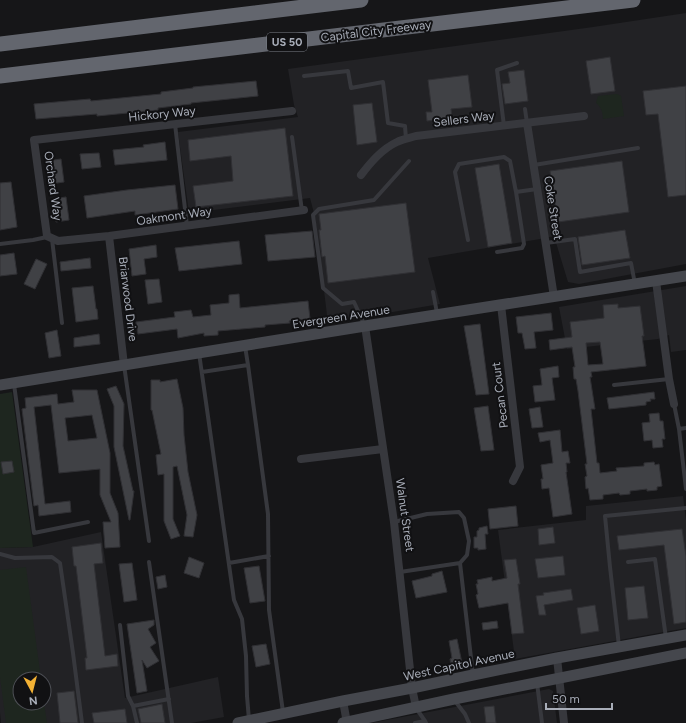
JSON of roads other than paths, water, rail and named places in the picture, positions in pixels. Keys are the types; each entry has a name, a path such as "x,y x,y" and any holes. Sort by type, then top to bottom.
{"highway":[{"path":"0,44 361,0"},
{"name":"Capital City Freeway","path":"0,76 633,0"}],"main road":[{"name":"Evergreen Avenue","path":"0,385 686,276"},
{"name":"West Capitol Avenue","path":"238,723 557,658 686,635"},
{"path":"644,661 648,654 686,646"},
{"path":"345,723 454,699 686,653"}],"street":[{"name":"Hickory Way","path":"34,140 292,111"},
{"name":"Sellers Way","path":"361,175 370,163 382,152 397,142 416,136 584,116"},
{"name":"Coke Street","path":"527,123 554,297"},
{"name":"Orchard Way","path":"34,140 50,238"},
{"name":"Oakmont Way","path":"50,238 58,241 109,236 303,211"},
{"name":"Briarwood Drive","path":"109,236 124,365"},
{"path":"656,281 669,379 674,404"},
{"name":"Pecan Court","path":"501,305 520,467 513,481"},
{"name":"Walnut Street","path":"365,326 394,522 412,688 416,707"},
{"path":"301,459 383,449"},
{"path":"557,658 564,723"},
{"path":"343,701 345,723"}],"lane":[{"path":"504,126 497,70 517,63"},
{"path":"304,76 348,71 351,88 383,82 388,123 405,126 406,139"},
{"path":"525,109 527,123"},
{"path":"175,124 187,226"},
{"path":"292,137 303,211"},
{"path":"534,165 638,148"},
{"path":"468,240 455,172 459,164 504,157 510,161 524,244 522,248 497,252"},
{"path":"365,326 354,302 342,304 323,288 313,215 319,209 374,200 409,161"},
{"path":"516,192 537,189"},
{"path":"0,244 50,238 62,323"},
{"path":"546,243 575,239 580,272 631,263 635,284"},
{"path":"433,292 438,315"},
{"path":"245,345 268,514 269,610 283,713"},
{"path":"199,353 234,600 242,619 250,720"},
{"path":"124,365 149,541"},
{"path":"202,372 248,365"},
{"path":"614,385 669,379"},
{"path":"14,383 34,533 88,522"},
{"path":"674,404 679,429 686,489"},
{"path":"679,429 686,428"},
{"path":"620,647 605,516 686,508"},
{"path":"394,522 427,514 459,512 464,518 469,541 467,556 460,563 400,572"},
{"path":"0,554 14,558 52,557 60,563 82,723"},
{"path":"229,563 269,556"},
{"path":"628,562 655,559 666,638"},
{"path":"150,562 172,723"},
{"path":"460,563 473,675"},
{"path":"120,625 128,696 133,706 136,723"},
{"path":"537,683 542,723"},
{"path":"133,706 169,699"},
{"path":"454,699 465,714 469,723"},
{"path":"415,723 425,722 416,707"}]}
